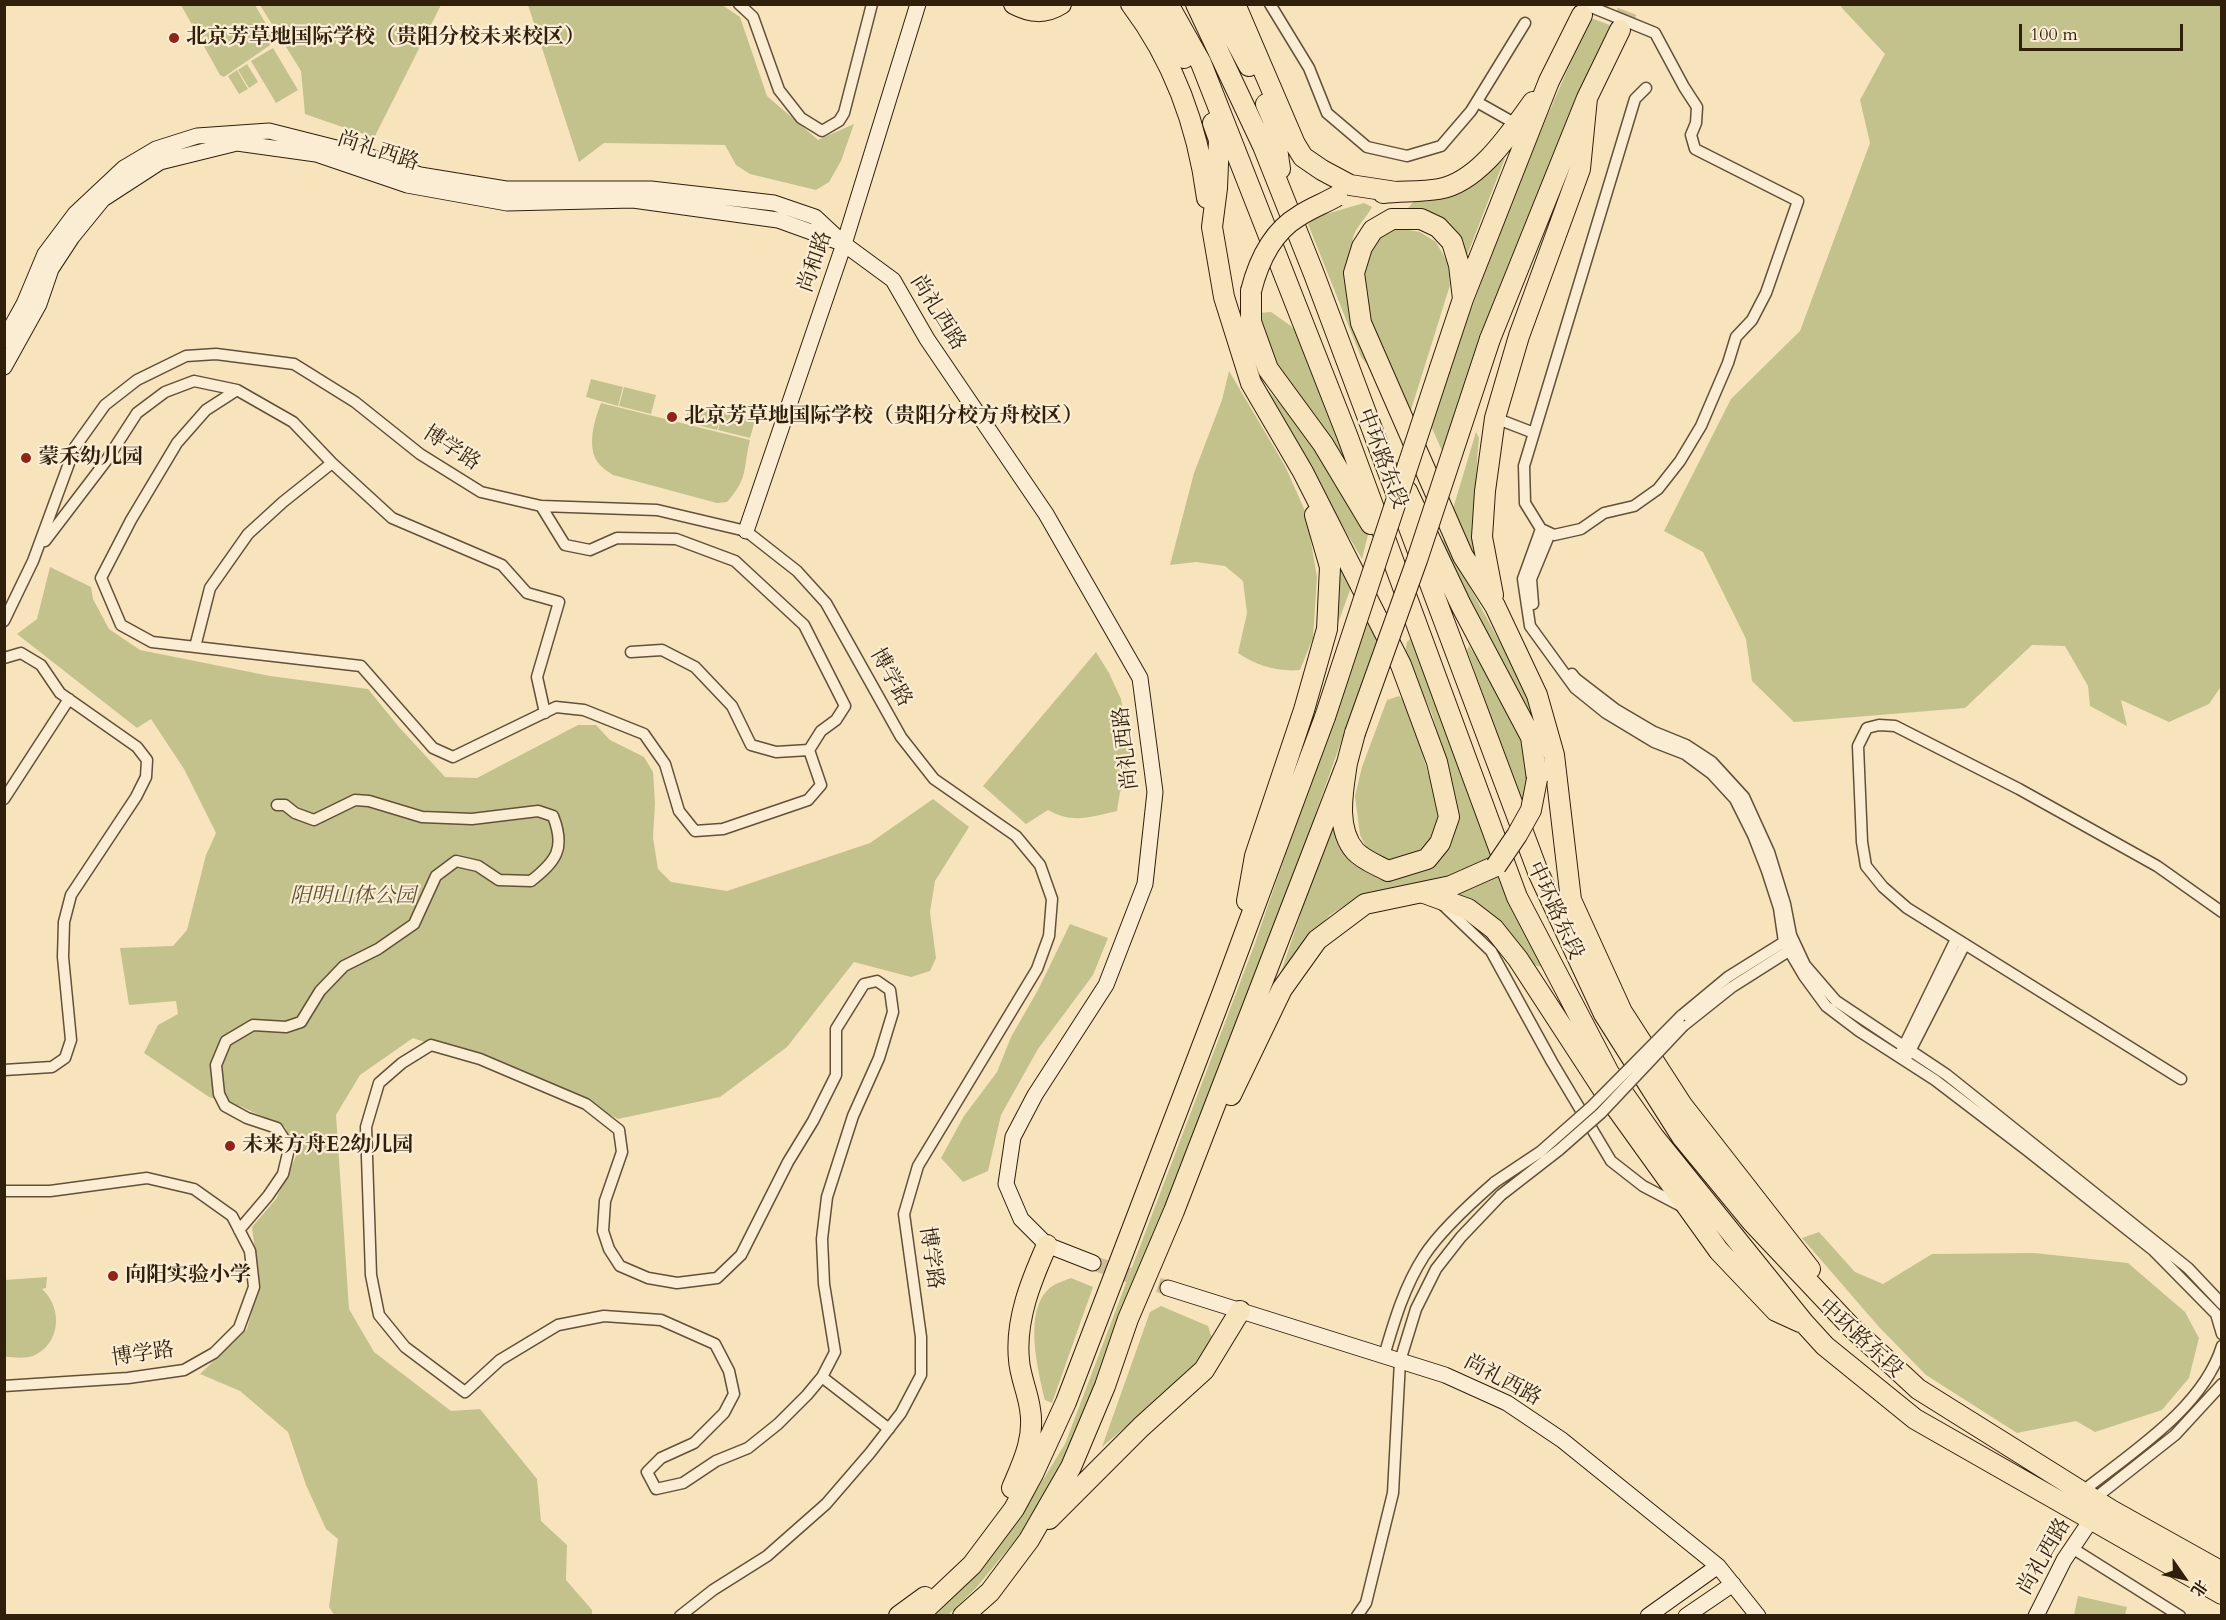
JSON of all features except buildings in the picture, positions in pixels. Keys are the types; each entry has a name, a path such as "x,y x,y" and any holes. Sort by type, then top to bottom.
{"highway":[{"path":"1014,4 1027,11 1043,12 1061,4"},
{"path":"1131,4 1168,66 1190,113 1202,158 1224,297 1251,383 1304,472 1401,665 1437,762 1449,817 1440,843 1427,859 1388,871 1355,851 1346,832 1342,806 1347,763"},
{"path":"1150,4 1193,72 1219,140 1217,188 1212,227"},
{"name":"中环路东段","path":"1168,4 1201,63 1347,435 1518,897 1609,1073 1654,1137 1825,1346 1916,1419 2222,1594"},
{"name":"中环路东段","path":"1196,4 1263,146 1286,204 1538,872 1604,1014 1682,1137 1752,1222 1845,1321 1918,1389 2089,1495 2222,1572"},
{"path":"1216,4 1248,63 1273,120 1286,204"},
{"path":"1235,4 1295,144 1303,157 1350,185 1396,192"},
{"path":"918,1616 972,1565 1014,1509 1066,1402 1325,717 1463,299 1549,81 1583,10"},
{"path":"976,1616 990,1592 1029,1540 1071,1467 1105,1386 1128,1319 1174,1211 1347,763 1355,732 1417,560 1490,339 1587,98 1620,30"},
{"path":"1393,560 1323,444 1269,369 1251,322 1251,291 1256,272 1264,253 1297,217 1337,196 1441,189 1466,177 1496,152 1549,81"},
{"path":"1495,606 1482,537 1485,491 1495,418 1519,336 1580,169 1587,98"},
{"path":"1463,299 1459,265 1452,242 1438,227 1421,219 1392,219 1373,230 1362,247 1354,273 1361,323 1463,556 1495,606 1537,695 1554,755 1571,900 1622,1012 1682,1105 1796,1249 1845,1321"},
{"path":"1174,1211 1282,989 1317,940 1365,904 1408,894 1429,894 1496,866 1517,835 1530,810 1537,779 1531,737 1461,605 1345,360"},
{"path":"1237,954 1255,856 1304,710 1328,629 1330,567 1304,472"},
{"path":"1429,894 1468,909 1494,929 1518,959 1602,1088 1719,1251 1776,1311 1804,1323"},
{"path":"990,1541 1030,1446 1031,1411 1019,1360 1021,1318 1034,1274 1047,1245"},
{"path":"1029,1540 1141,1427 1204,1370 1240,1311"},
{"path":"899,1616 972,1565"},
{"path":"963,1616 990,1592"}],"street":[{"path":"739,4 753,17 779,90 801,118 822,131 839,121 844,113 872,4"},
{"name":"尚和路","path":"746,531 844,244 918,4"},
{"path":"1270,4 1308,68 1327,113 1367,147 1407,156 1441,146 1471,111 1525,23"},
{"path":"1583,10 1655,33 1697,107 1696,123 1691,135 1695,149 1798,201 1766,293 1752,320 1736,337 1728,363 1701,426 1680,461 1658,489 1634,506 1604,513 1581,529 1554,535 1545,531 1525,503 1524,466 1635,99 1646,88"},
{"path":"1477,102 1516,124"},
{"name":"尚礼西路","path":"4,340 24,304 45,254 75,214 124,168 156,149 197,136 269,131 368,156 420,175 506,189 651,189 774,203 815,217 844,244 893,280 927,339 1046,514 1140,678 1155,792 1145,884 1106,985 1035,1095 1013,1137 1006,1184 1021,1220 1047,1245 1093,1263"},
{"name":"尚礼西路","path":"4,368 39,304 51,268 72,237 103,199 160,162 237,143 316,154 407,185 507,204 633,200 778,220 844,244"},
{"name":"博学路","path":"4,621 37,550 75,447 105,405 137,380 186,356 216,354 294,364 355,402 420,454 481,492 541,506 657,510 746,531 797,571 826,603 901,737 934,779 1016,836 1040,865 1053,899 1049,936 1037,969 918,1166 904,1214 921,1337 921,1375 902,1413 826,1504 767,1556 713,1590 680,1616"},
{"path":"37,550 106,461 137,413 165,392 194,381 237,390 293,423 332,463 393,518 502,565 527,593 559,602 537,676 545,713"},
{"path":"237,390 206,410 177,442 131,520 101,578 122,626 152,642 361,666 433,748 453,757 556,707 584,710 644,734 664,764 679,811 695,831 723,829 808,800 821,785 809,750"},
{"path":"1495,418 1534,433"},
{"path":"195,647 210,588 248,534 283,502 332,463"},
{"path":"541,506 565,545 590,550 617,538 676,539 735,561 804,625 844,706 836,720 821,731 809,750"},
{"path":"1545,531 1531,579 1534,620 1575,679 1615,709 1654,732 1686,745 1712,762 1744,796 1769,852 1785,904 1790,943 1805,965 1836,1001 2152,1250 2216,1314 2222,1334"},
{"path":"631,652 662,650 695,667 732,706 751,745 776,752 809,750"},
{"path":"4,658 21,653 41,665 60,693 137,747 147,760 146,777 136,797 71,895 64,922 63,957 71,1040 65,1058 52,1067 4,1070"},
{"path":"4,799 69,699"},
{"path":"2181,1079 1907,908 1883,887 1866,867 1862,842 1858,746 1867,729 1879,725 1895,726 2019,789 2157,866 2222,912"},
{"path":"239,1230 283,1174 288,1153 284,1138 277,1128 247,1118 225,1106 219,1094 216,1065 226,1041 253,1025 286,1026 301,1022 320,991 344,966 378,949 414,924 436,876 456,861 478,866 499,880 531,881 550,865 559,848 558,829 554,816 538,811 472,819 422,818 369,801 355,800 314,820 295,813 285,806 277,805"},
{"path":"1429,894 1491,951 1552,1062 1611,1161 1643,1186 1688,1210"},
{"path":"1904,1053 1961,941"},
{"path":"1384,1356 1398,1310 1424,1256 1465,1208 1495,1182 1540,1152 1728,977 1790,943"},
{"path":"877,981 890,990 893,1012 879,1058 853,1116 827,1197 822,1239 823,1273 835,1352 822,1377 800,1402 748,1448 716,1461 683,1483 656,1489 646,1472 661,1458 694,1443 724,1413 734,1394 729,1371 715,1344 662,1320 604,1316 558,1324 500,1360 465,1392 405,1347 379,1316 371,1275 366,1127 379,1083 402,1063 431,1045 480,1059 586,1104 619,1130 621,1152 605,1201 603,1231 609,1250 620,1266 648,1278 677,1284 717,1278 741,1255 788,1162 813,1121 836,1075 836,1029 864,984 877,981"},
{"path":"1358,1616 1366,1603 1393,1493 1400,1361 1416,1309 1436,1269 1461,1237 1501,1195 1559,1150 1601,1113 1682,1021"},
{"path":"1904,1053 1947,1075 2188,1268 2222,1304"},
{"name":"博学路","path":"4,1191 50,1191 147,1178 194,1188 232,1216 250,1251 254,1287 239,1328 214,1353 184,1370 128,1378 4,1386"},
{"name":"尚礼西路","path":"1168,1288 1445,1375 1507,1403 1562,1440 1718,1566 1758,1616"},
{"path":"2089,1495 2190,1402 2216,1366 2222,1346"},
{"path":"822,1377 889,1429"},
{"path":"2089,1495 2175,1435 2222,1384"},
{"name":"尚礼西路","path":"2036,1616 2072,1548 2091,1520"},
{"path":"2072,1548 2180,1616"},
{"path":"1648,1616 1718,1566"},
{"path":"1686,1616 1733,1584"}],"green space":[{"path":"181,5 255,5 276,41 224,77 220,75"},
{"path":"260,5 441,5 374,138 305,114 301,71"},
{"path":"528,5 722,5 740,17 767,96 818,140 854,124 841,161 829,182 816,190 750,174 736,165 725,145 604,143 579,162"},
{"path":"1843,5 2221,5 2222,685 2209,704 2169,722 2121,700 2127,726 2090,706 2088,686 2065,646 2032,645 1965,708 1794,722 1752,681 1746,639 1703,552 1664,531 1731,399 1800,331 1870,143 1860,100 1885,54 1841,7"},
{"path":"1591,18 1615,27 1443,453 1431,426 1485,271 1525,169"},
{"path":"273,48 298,90 276,103 251,61"},
{"path":"247,64 258,82 249,88 238,70"},
{"path":"237,70 248,89 239,94 228,76"},
{"path":"1505,158 1466,258 1458,233 1432,214 1408,208 1415,200 1478,178"},
{"path":"1364,203 1372,207 1354,234 1350,271 1352,288 1373,372 1361,357 1308,224 1316,217"},
{"path":"1397,228 1420,232 1436,242 1448,263 1450,285 1411,410 1407,409 1380,350 1367,307 1362,268 1376,238"},
{"path":"1271,312 1291,326 1303,340 1348,466 1271,363 1259,313"},
{"path":"1229,371 1285,466 1306,513 1317,577 1313,638 1300,670 1268,667 1238,653 1247,613 1243,581 1225,566 1196,562 1170,565 1194,473 1222,400"},
{"path":"1254,374 1329,460 1369,531 1362,559"},
{"path":"591,379 623,387 618,406 586,397"},
{"path":"624,387 656,395 651,414 619,406"},
{"path":"601,403 750,440 742,479 734,494 727,502 717,503 613,475 601,466 593,452 592,436"},
{"path":"690,403 722,412 717,430 685,422"},
{"path":"723,412 755,420 750,438 718,430"},
{"path":"1476,432 1479,438 1476,505 1481,573 1452,512"},
{"path":"1445,536 1459,567 1529,696 1531,715 1522,703 1439,551"},
{"path":"1335,544 1354,579 1333,637"},
{"name":"阳明山体公园","path":"50,567 91,587 93,599 109,629 140,650 270,676 368,689 445,777 477,778 578,725 596,725 610,740 644,757 653,772 655,803 653,838 658,869 671,882 727,891 870,843 933,799 969,827 935,881 930,912 936,958 930,971 911,977 854,962 787,1047 720,1097 618,1119 574,1095 413,1038 360,1075 336,1115 349,1309 374,1352 451,1411 480,1409 537,1479 541,1521 567,1545 566,1580 592,1610 592,1615 335,1616 329,1607 338,1539 326,1529 306,1485 288,1432 240,1391 200,1374 247,1329 259,1283 252,1227 276,1199 296,1156 285,1127 242,1107 209,1097 144,1053 158,1025 178,1014 176,1001 129,1005 120,948 173,946 187,930 206,855 216,833 184,769 151,719 137,728 17,634 37,619"},
{"path":"1368,616 1380,633 1276,924 1129,1300 1087,1415 1060,1468 1018,1537 976,1588 948,1615 935,1616 978,1571 1017,1522 1065,1444 1254,946"},
{"path":"1412,637 1497,853 1477,868 1414,885 1363,894 1330,915 1295,953 1282,981 1278,981 1331,824 1339,843 1372,875 1394,880 1425,871 1448,845 1446,762 1432,714 1405,653 1407,642"},
{"path":"1469,646 1508,706 1525,741 1532,770 1523,806 1467,650"},
{"path":"1096,652 1121,699 1130,750 1131,777 1120,792 1117,811 1074,818 1048,810 1026,824 983,786"},
{"path":"1399,696 1409,706 1440,815 1434,838 1416,857 1391,862 1369,853 1360,835 1355,796 1362,767 1387,700"},
{"path":"1502,867 1541,967 1532,964 1500,923 1454,891"},
{"path":"1070,924 1108,938 1093,975 1038,1049 1001,1115 988,1171 963,1182 941,1158 964,1116 997,1072 1011,1037 1038,990"},
{"path":"1819,1232 1855,1272 1883,1284 1932,1254 2034,1253 2128,1263 2185,1312 2199,1338 2189,1378 2162,1410 2095,1432 2076,1421 2017,1433 1926,1375 1879,1327 1802,1238"},
{"path":"47,1277 46,1288 42,1289 49,1297 56,1315 54,1335 42,1350 33,1356 5,1357 5,1280"},
{"path":"1071,1278 1093,1287 1052,1403 1045,1400 1042,1387 1034,1339 1035,1322 1044,1294 1054,1285"},
{"path":"1161,1306 1208,1326 1212,1338 1198,1365 1102,1447 1150,1312"},
{"path":"2078,1596 2127,1607 2125,1615 2074,1615"}],"tunnel":[{"path":"1620,30 1630,4"},
{"path":"1093,1263 1168,1288"}],"place":[{"name":"北京芳草地国际学校（贵阳分校未来校区）","path":"174,38"},
{"name":"北京芳草地国际学校（贵阳分校方舟校区）","path":"672,417"},
{"name":"蒙禾幼儿园","path":"26,458"},
{"name":"未来方舟E2幼儿园","path":"230,1146"},
{"name":"向阳实验小学","path":"113,1276"}]}
